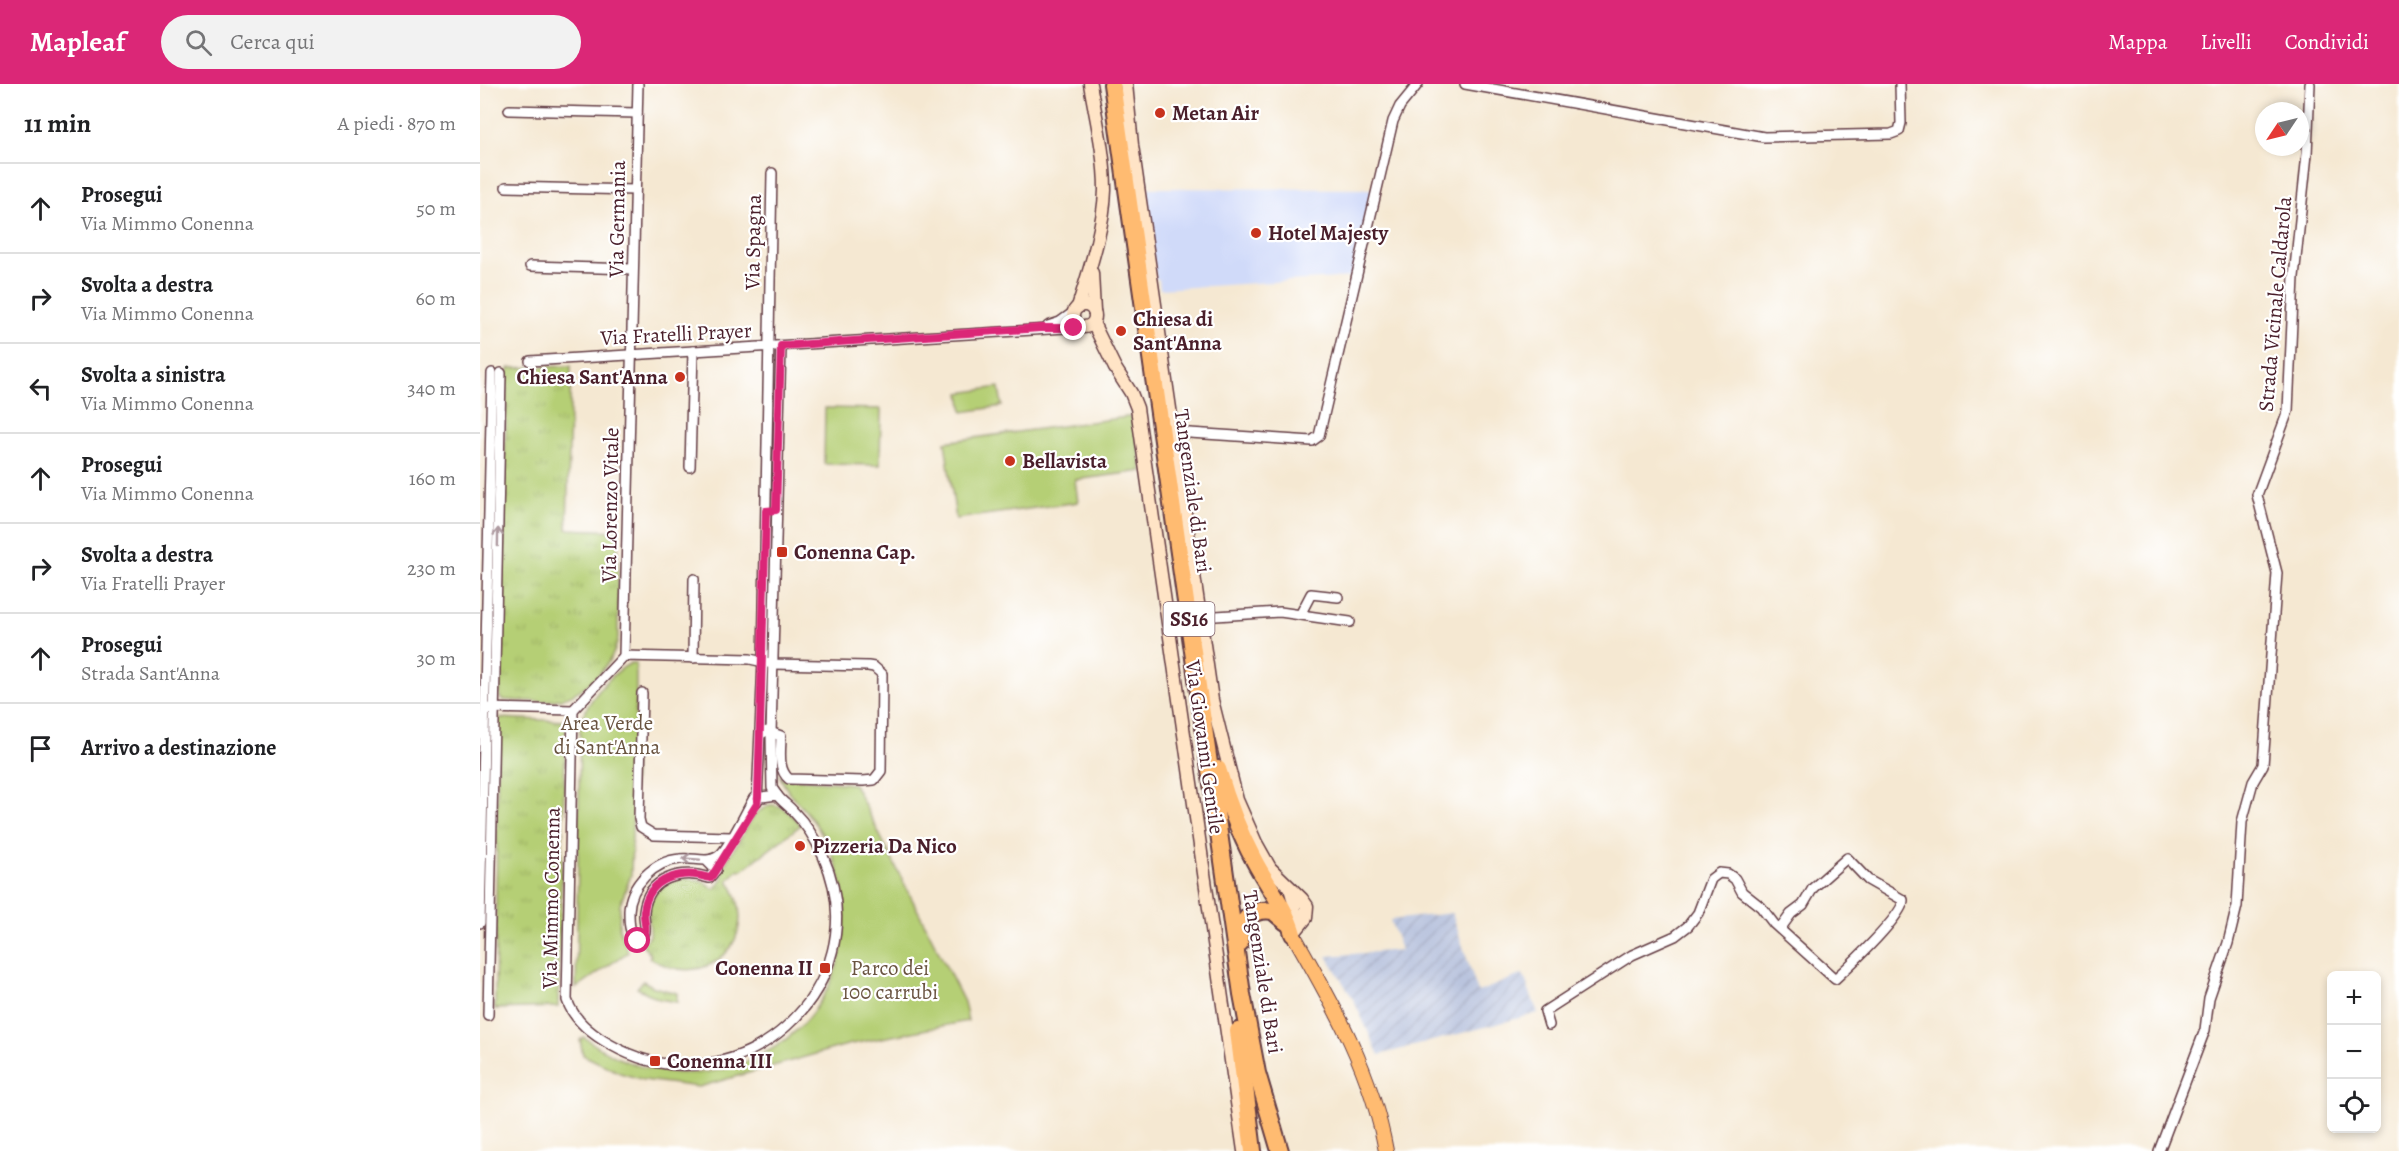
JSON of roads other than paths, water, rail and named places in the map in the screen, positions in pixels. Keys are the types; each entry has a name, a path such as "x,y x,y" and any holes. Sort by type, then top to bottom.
{"highway":[{"name":"Tangenziale di Bari","path":"1102,84 1238,1031 1248,1076 1270,1151"},
{"name":"Tangenziale di Bari","path":"1112,84 1242,994 1257,1073 1280,1151"},
{"name":"SS16","path":"1203,720 1210,729 1221,778 1239,828 1254,860 1296,929"},
{"path":"1242,994 1245,980 1240,930 1247,917 1259,911 1273,911 1296,929"},
{"path":"1238,1031 1253,1151"}],"main road":[{"path":"1296,929 1360,1060 1374,1100 1386,1151"}],"street":[{"name":"Via Germania","path":"632,355 638,84"},
{"path":"1090,84 1105,189 1092,262 1090,320"},
{"path":"1126,84 1132,145 1212,700 1237,800 1256,843 1270,868 1307,906 1306,918 1296,929"},
{"path":"1174,432 1312,441 1319,436 1393,121 1400,106 1418,84"},
{"path":"1465,84 1764,137 1891,134 1899,131 1901,123 1900,84"},
{"name":"Strada Vicinale Caldarola","path":"2158,1151 2205,1030 2208,998 2229,943 2237,906 2242,822 2253,782 2263,765 2277,573 2258,495 2288,411 2294,277 2307,154 2310,84"},
{"path":"509,110 637,113"},
{"name":"Via Spagna","path":"770,347 772,173"},
{"path":"506,187 635,190"},
{"path":"1076,309 1092,262"},
{"path":"531,266 633,269"},
{"path":"1040,328 1060,322 1076,309 1089,306 1090,320"},
{"name":"Via Giovanni Gentile","path":"1076,309 1074,319 1090,320 1137,408 1244,1151"},
{"path":"1040,328 1052,330 1090,320"},
{"name":"Via Fratelli Prayer","path":"530,361 1040,328"},
{"path":"707,861 720,855 754,798 777,795 772,788 771,734 781,346"},
{"path":"716,870 707,861 691,858 670,860 656,867 635,889 630,906 629,922 633,937 638,941 644,938 646,931 644,911 647,900 660,884 678,874 698,874 710,878 716,870 757,804 761,734 770,347"},
{"path":"690,467 693,351"},
{"name":"Via Lorenzo Vitale","path":"624,656 632,355"},
{"path":"488,1015 490,708 496,373"},
{"path":"766,497 777,498"},
{"path":"766,511 776,510"},
{"path":"693,658 694,579"},
{"path":"1300,615 1311,594 1338,597"},
{"path":"1200,617 1280,612 1350,622"},
{"path":"490,708 573,710 624,656 763,661 773,664 868,666 879,670 883,680 879,776 868,781 789,778 781,768 781,736 767,731 761,734"},
{"path":"642,693 639,819 641,827 654,835 731,837"},
{"path":"480,923 490,708"},
{"name":"Via Mimmo Conenna","path":"573,710 567,1000 573,1014 591,1032 631,1055 655,1062 693,1065 714,1063 746,1054 768,1042 794,1019 818,987 831,954 835,934 836,917 832,885 824,857 812,835 798,816 777,795"},
{"path":"761,715 767,717 772,713"},
{"path":"1549,1025 1545,1011 1623,961 1675,936 1688,926 1698,913 1711,879 1719,873 1728,874 1735,879 1742,892 1761,908 1780,929 1835,979 1888,926 1903,907 1904,900 1868,880 1847,858 1813,888 1803,905 1791,914 1780,929"}],"place":[{"name":"Metan Air","path":"1160,113"},
{"name":"Hotel Majesty","path":"1256,233"},
{"name":"Chiesa di Sant'Anna","path":"1121,331"},
{"name":"Chiesa Sant'Anna","path":"680,377"},
{"name":"Bellavista","path":"1010,461"},
{"name":"Conenna Cap.","path":"782,552"},
{"name":"Pizzeria Da Nico","path":"800,846"},
{"name":"Conenna II","path":"825,968"},
{"name":"Conenna III","path":"655,1061"}],"park label":[{"name":"Area Verde di Sant'Anna","path":"607,735"},
{"name":"Parco dei 100 carrubi","path":"890,980"}]}
